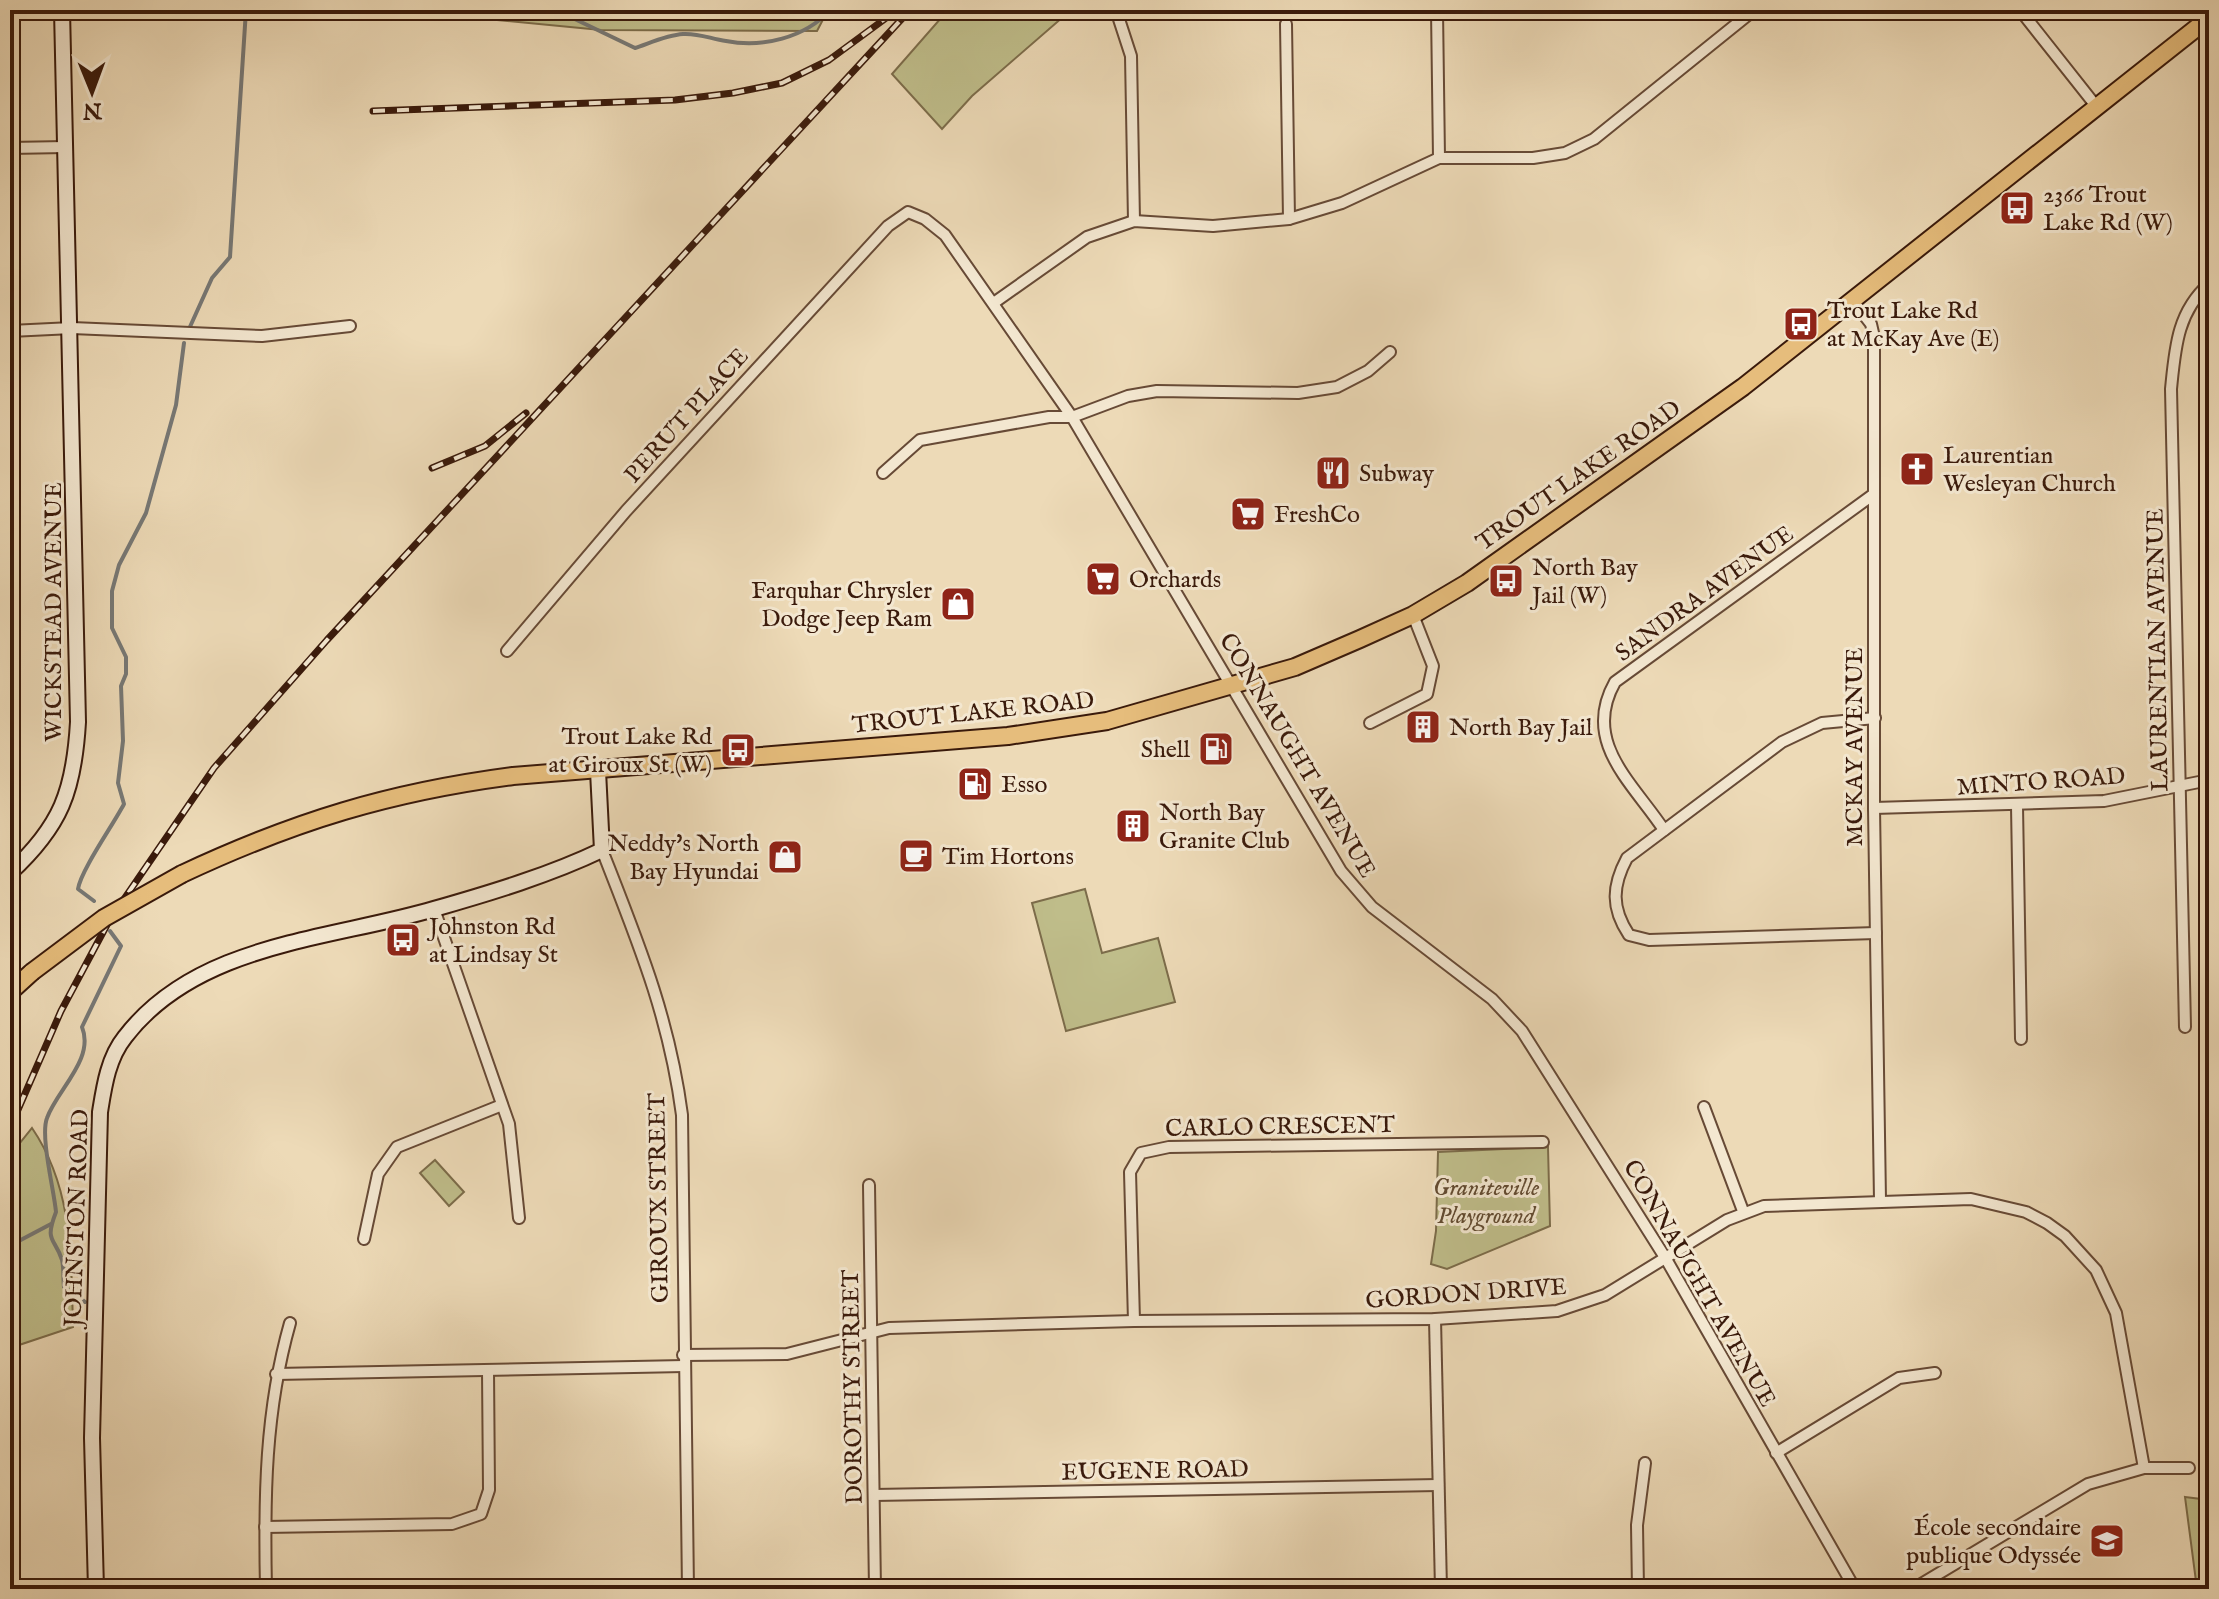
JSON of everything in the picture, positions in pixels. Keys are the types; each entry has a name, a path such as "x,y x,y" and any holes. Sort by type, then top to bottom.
{"main road":[{"name":"TROUT LAKE ROAD","path":"10,992 104,918 182,874 257,839 350,807 440,786 513,776 1008,736 1107,721 1295,667 1413,615 1467,583 1743,387 2096,106 2204,16"}],"street":[{"name":"WICKSTEAD AVENUE","path":"10,873 47,836 63,809 75,766 78,722 72,328 62,10"},
{"path":"1116,10 1131,56 1134,221"},
{"path":"1437,10 1439,158"},
{"path":"995,302 1087,237 1134,221 1213,226 1289,219 1342,203 1439,158 1533,158 1565,153 1594,139 1754,10"},
{"path":"2020,10 2096,106"},
{"path":"1286,24 1289,219"},
{"path":"10,148 65,147"},
{"name":"CONNAUGHT AVENUE","path":"902,213 908,212 925,219 945,235 995,302 1072,417 1341,871 1372,907 1492,999 1522,1031 1666,1259 1855,1589"},
{"name":"PERUT PLACE","path":"507,651 626,511 902,213"},
{"name":"LAURENTIAN AVENUE","path":"2185,1027 2171,389 2176,338 2185,311 2209,284"},
{"name":"MCKAY AVENUE","path":"1853,301 1871,324 1874,337 1874,808 1880,1200"},
{"path":"10,331 72,328 262,336 350,326"},
{"path":"883,473 920,440 1049,417 1072,417 1128,396 1157,391 1298,393 1337,387 1368,371 1390,352"},
{"name":"SANDRA AVENUE","path":"1664,830 1612,758 1605,739 1602,719 1606,699 1615,682 1874,494"},
{"path":"1370,723 1427,694 1433,666 1413,615"},
{"path":"1875,718 1822,723 1782,742 1627,858 1617,877 1614,897 1617,918 1629,935 1649,940 1876,933"},
{"name":"GIROUX STREET","path":"598,771 602,850 661,1003 675,1063 682,1115 688,1589"},
{"name":"MINTO ROAD","path":"1874,808 2104,801 2209,780"},
{"path":"2017,806 2021,1039"},
{"name":"JOHNSTON ROAD","path":"96,1589 92,1438 100,1112 107,1073 122,1040 145,1014 172,993 237,960 434,909 602,850"},
{"path":"434,909 509,1124 519,1218"},
{"path":"364,1239 378,1174 397,1147 502,1105"},
{"path":"1704,1107 1743,1211"},
{"name":"CARLO CRESCENT","path":"1134,1321 1130,1172 1141,1153 1169,1147 1543,1142"},
{"name":"DOROTHY STREET","path":"869,1185 875,1589"},
{"name":"GORDON DRIVE","path":"276,1374 488,1371 787,1354 889,1328 1134,1321 1435,1319 1531,1314 1582,1305 1666,1259 1743,1211 1782,1203 1971,1199 1998,1203 2047,1223 2082,1252 2102,1280 2116,1313 2144,1468"},
{"path":"1435,1319 1441,1589"},
{"path":"266,1589 266,1455 276,1374 290,1323"},
{"path":"265,1527 452,1524 481,1514 489,1490 488,1371"},
{"path":"1776,1453 1899,1378 1935,1373"},
{"path":"1638,1589 1637,1525 1645,1463"},
{"path":"1913,1589 2088,1484 2144,1468 2189,1468"},
{"name":"EUGENE ROAD","path":"874,1495 1438,1485"}],"green space":[{"path":"392,10 828,10 817,31 601,30"},
{"path":"948,10 1071,10 972,96 942,129 892,74"},
{"path":"1085,889 1102,953 1158,938 1175,1002 1066,1031 1032,903"},
{"path":"32,1128 45,1151 62,1199 70,1249 73,1327 10,1348 10,1218 16,1148"},
{"name":"Graniteville Playground","path":"1548,1147 1550,1226 1447,1269 1431,1264 1436,1231 1438,1152"},
{"path":"435,1160 464,1192 449,1206 420,1173"},
{"path":"2185,1497 2209,1500 2209,1589 2197,1589"}],"waterway":[{"path":"189,329 212,278 230,257 246,10"},
{"path":"556,10 635,48 683,34 740,43 768,42 808,28 830,10"},
{"path":"94,901 78,889 80,881 124,804 118,783 123,741 121,686 126,674 126,657 112,628 112,591 119,565 146,513 176,405 184,343"},
{"path":"85,1302 64,1287 62,1260 51,1235 56,1212 45,1126 52,1107 79,1062 85,1039 82,1027 121,946 110,931"},
{"path":"15,1247 15,1243 51,1224"},
{"path":"10,1268 14,1252"}],"railway":[{"path":"373,111 675,100 733,93 782,83 829,60 897,10"},
{"path":"10,1128 61,1011 109,921 214,768 327,640 910,10"},
{"path":"432,468 485,446 526,413"}],"place":[{"name":"2366 Trout Lake Rd (W)","path":"2017,208"},
{"name":"Trout Lake Rd at McKay Ave (E)","path":"1801,324"},
{"name":"Laurentian Wesleyan Church","path":"1917,469"},
{"name":"Subway","path":"1333,473"},
{"name":"FreshCo","path":"1248,514"},
{"name":"Orchards","path":"1103,579"},
{"name":"North Bay Jail (W)","path":"1506,581"},
{"name":"Farquhar Chrysler Dodge Jeep Ram","path":"958,604"},
{"name":"North Bay Jail","path":"1423,727"},
{"name":"Shell","path":"1216,749"},
{"name":"Trout Lake Rd at Giroux St (W)","path":"738,750"},
{"name":"Esso","path":"975,784"},
{"name":"North Bay Granite Club","path":"1133,826"},
{"name":"Tim Hortons","path":"916,856"},
{"name":"Neddy's North Bay Hyundai","path":"785,857"},
{"name":"Johnston Rd at Lindsay St","path":"403,940"},
{"name":"École secondaire publique Odyssée","path":"2107,1541"}]}
